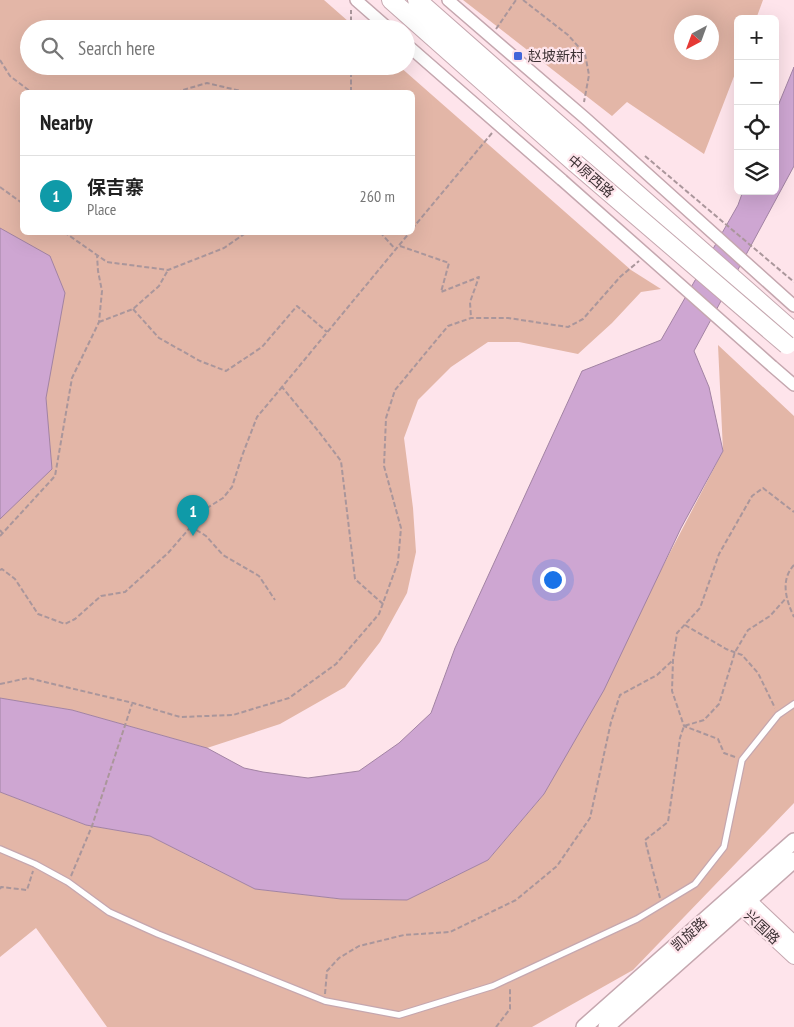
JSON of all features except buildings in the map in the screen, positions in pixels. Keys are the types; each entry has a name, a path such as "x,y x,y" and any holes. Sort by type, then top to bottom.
{"main road":[{"name":"中原西路","path":"391,0 580,156 792,343"},
{"name":"中原西路","path":"417,0 580,156"},
{"name":"凯旋路","path":"606,1027 740,899 794,841"},
{"name":"凯旋路","path":"584,1027 740,899 794,860"}],"street":[{"path":"448,0 601,133 794,306"},
{"path":"353,5 375,20"},
{"path":"415,52 794,385"},
{"name":"兴国路","path":"740,899 794,943"},
{"name":"兴国路","path":"740,899 794,957"}],"lane":[{"path":"0,848 68,882 109,912 158,934 325,1001 399,1015 493,986 637,919 695,884 724,847 742,760 778,714 794,704"}],"path":[{"path":"491,38 516,0"},
{"path":"523,0 568,35 585,54 589,76 584,104"},
{"path":"351,20 353,5"},
{"path":"0,60 10,76 29,90"},
{"path":"350,75 350,90"},
{"path":"183,90 207,83 237,90"},
{"path":"415,225 499,125"},
{"path":"644,156 794,282"},
{"path":"0,187 20,202"},
{"path":"68,235 107,262 168,270 224,248 243,235"},
{"path":"383,235 396,250"},
{"path":"0,570 2,569 15,579 38,614 65,624 75,619 101,596 125,592 168,554 199,513 223,498 232,487 257,417 407,235"},
{"path":"398,246 449,263 441,292 479,278 470,302 471,318"},
{"path":"0,536 55,476 72,378 99,322 102,291 97,255"},
{"path":"0,684 28,678 133,703 180,717 233,715 289,698 336,664 379,614 398,562 401,528 384,466 386,418 395,390 448,326 471,318 508,318 568,327 583,319 620,277 646,255"},
{"path":"99,322 133,309 159,286 168,270"},
{"path":"133,309 159,338 200,362 226,371 262,347 297,306 327,332"},
{"path":"282,387 341,461 354,579 383,604"},
{"path":"661,904 646,840 668,822 680,738 684,726 672,691 677,633 700,608 719,554 752,496 763,488 794,512"},
{"path":"190,526 206,536 223,555 259,576 274,600"},
{"path":"0,530 3,534"},
{"path":"794,565 784,583 794,617"},
{"path":"684,726 704,720 719,704 735,652 748,630 770,616 787,597"},
{"path":"685,625 742,655 758,673 778,714"},
{"path":"325,1001 327,971 338,958 359,946 404,935 450,932 516,900 557,866 590,818 611,722 620,695 657,675 674,660"},
{"path":"68,882 92,826 133,703"},
{"path":"684,726 718,738 724,754 742,760"},
{"path":"0,889 1,887 27,890 35,864"},
{"path":"496,1027 510,1009 510,978"}],"shaded area":[{"path":"0,0 324,0 347,20 20,20 20,75 409,75 631,270 661,289 641,292 612,323 578,354 519,342 488,342 451,367 418,400 404,438 413,508 416,552 407,593 380,642 345,687 280,724 207,748 72,710 0,698"},
{"path":"463,0 763,0 757,15 734,15 734,76 704,154 627,102 612,116"},
{"path":"794,67 794,166 779,194 779,105"},
{"path":"742,195 778,195 694,351 709,387 723,451 681,528 604,690 544,794 488,860 407,900 341,899 255,889 150,836 86,825 0,792 0,698 72,710 207,748 244,768 308,778 359,771 399,743 431,713 455,648 582,371 661,340 738,205"},
{"path":"0,228 50,256 65,293 46,398 52,469 0,519"},
{"path":"718,345 794,416 794,803 633,970 532,1027 107,1027 36,928 0,957 0,792 86,825 150,836 255,889 341,899 407,900 488,860 544,794 723,451"}],"place":[{"name":"赵坡新村","path":"518,56"},
{"name":"保吉寨","path":"193,536"}]}
